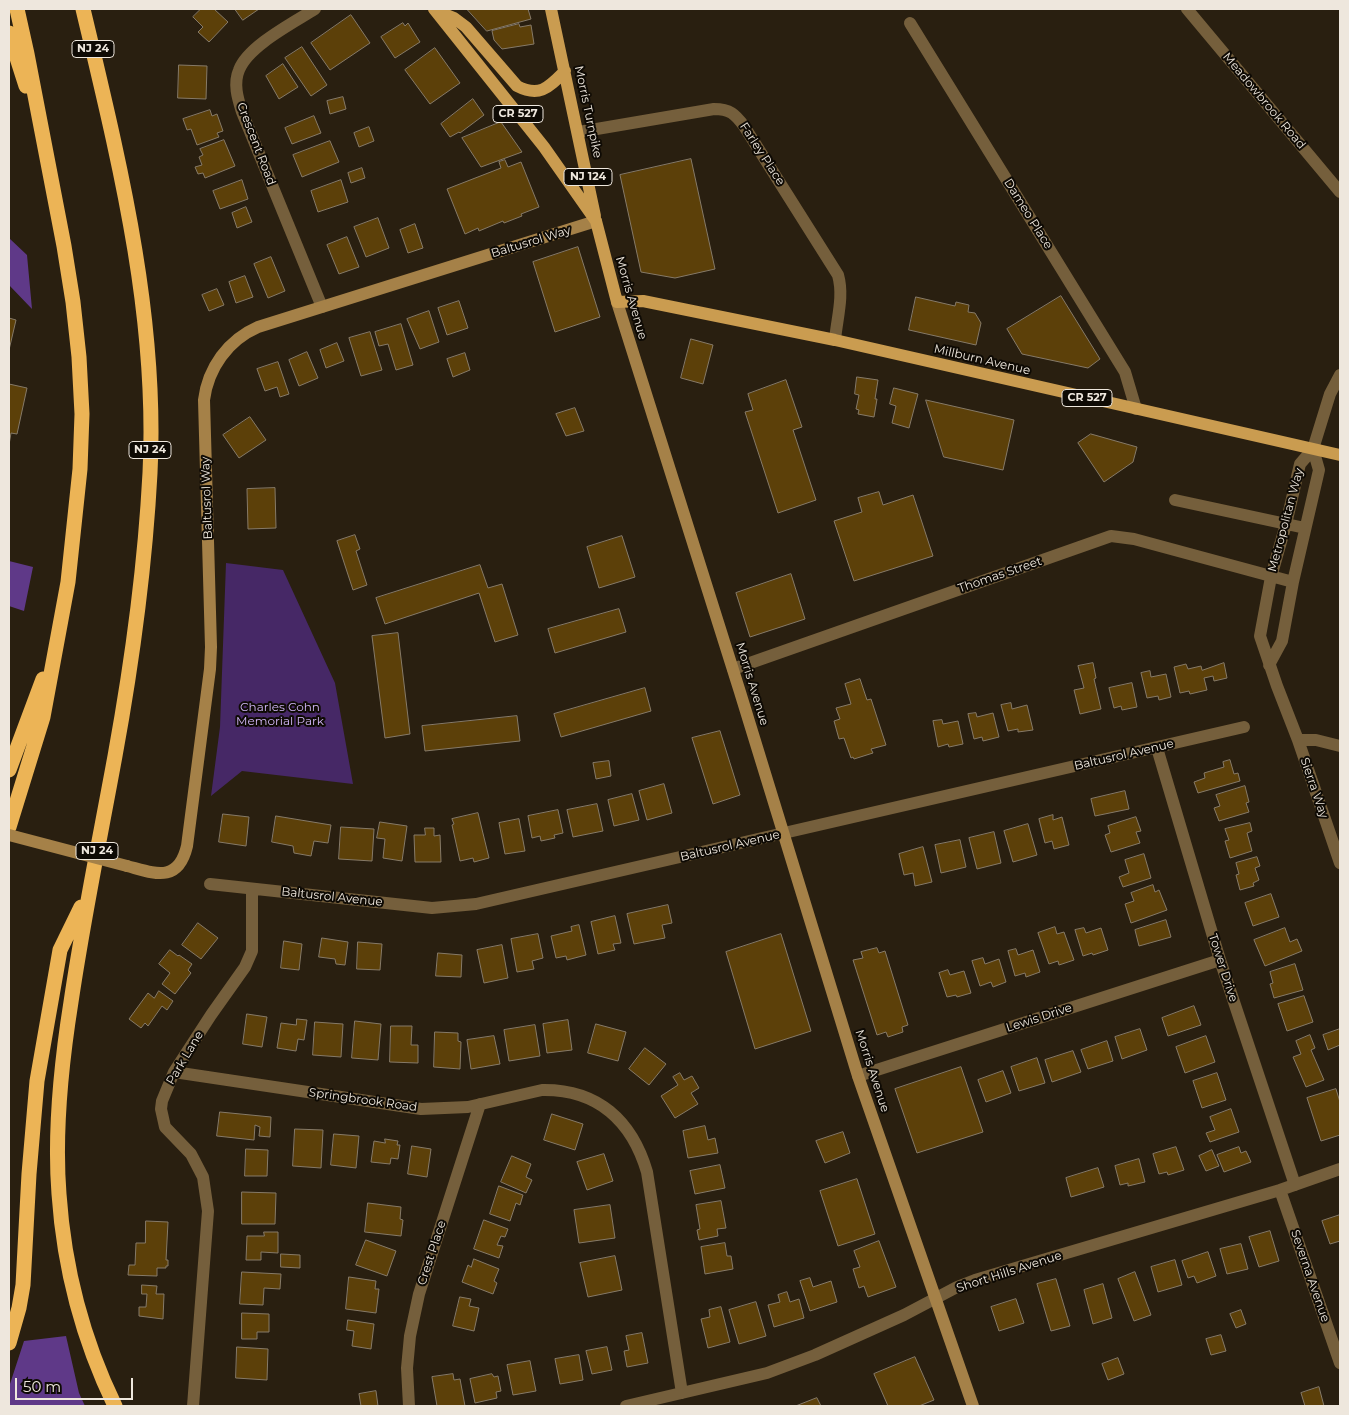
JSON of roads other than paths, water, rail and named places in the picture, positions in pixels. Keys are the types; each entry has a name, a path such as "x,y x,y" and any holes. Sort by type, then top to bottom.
{"highway":[{"path":"9,828 43,717 68,582 80,468 82,414 79,357 73,302 28,54 17,9"},
{"name":"NJ 24","path":"84,9 135,240 143,298 151,412 150,470 138,603 116,750 89,891"},
{"path":"9,33 43,135"},
{"path":"9,770 58,638"},
{"path":"9,1343 19,1308 23,1285 37,1081 50,1004 60,950 89,891"},
{"path":"89,891 75,974 62,1071 57,1152 59,1194 63,1234 79,1311 90,1347 115,1406"}],"main road":[{"path":"435,9 454,18 466,27 517,86 525,90 534,92 543,90 565,71"},
{"name":"Morris Avenue","path":"435,9 544,147 596,221 617,302 733,669 858,1076 974,1406"},
{"name":"Morris Turnpike","path":"551,9 579,132 596,221"},
{"name":"Baltusrol Way","path":"9,835 157,874 167,873 180,865 184,857 210,669 211,647 204,410 206,389 212,372 224,353 241,336 258,327 596,221"},
{"name":"Millburn Avenue","path":"617,302 643,301 835,340 1340,455"}],"street":[{"name":"Crescent Road","path":"315,9 254,50 238,71 236,92 242,112 322,307"},
{"name":"Meadowbrook Road","path":"1187,9 1340,192"},
{"name":"Dameo Place","path":"910,23 1125,372 1136,409"},
{"name":"Farley Place","path":"579,132 714,109 726,109 735,114 774,171 838,275 841,284 835,340"},
{"path":"1313,449 1330,394 1340,375"},
{"name":"Metropolitan Way","path":"1298,740 1260,636 1271,577 1300,464 1313,449"},
{"name":"Metropolitan Way","path":"1270,665 1282,641 1293,582 1319,470 1313,449"},
{"path":"1175,500 1305,528"},
{"name":"Thomas Street","path":"733,669 1111,536 1134,539 1293,582"},
{"name":"Baltusrol Avenue","path":"210,884 432,908 476,904 1244,728"},
{"path":"1298,740 1316,740 1340,746"},
{"name":"Sierra Way","path":"1298,740 1340,863"},
{"name":"Tower Drive","path":"1157,748 1220,960 1295,1185"},
{"name":"Park Lane","path":"193,1406 208,1212 203,1177 191,1154 165,1127 162,1117 162,1101 174,1072 245,967 252,951 252,889"},
{"name":"Lewis Drive","path":"858,1076 1220,960"},
{"name":"Springbrook Road","path":"174,1072 421,1109 468,1106 542,1090 573,1093 593,1100 610,1111 631,1134 641,1152 647,1172 682,1393"},
{"name":"Crest Place","path":"409,1406 407,1368 410,1336 419,1294 480,1104"},
{"name":"Short Hills Avenue","path":"626,1406 767,1373 896,1319 975,1280 1280,1190 1340,1169"},
{"name":"Severna Avenue","path":"1280,1190 1340,1363"}],"park label":[{"name":"Charles Cohn Memorial Park","path":"280,714"}]}
